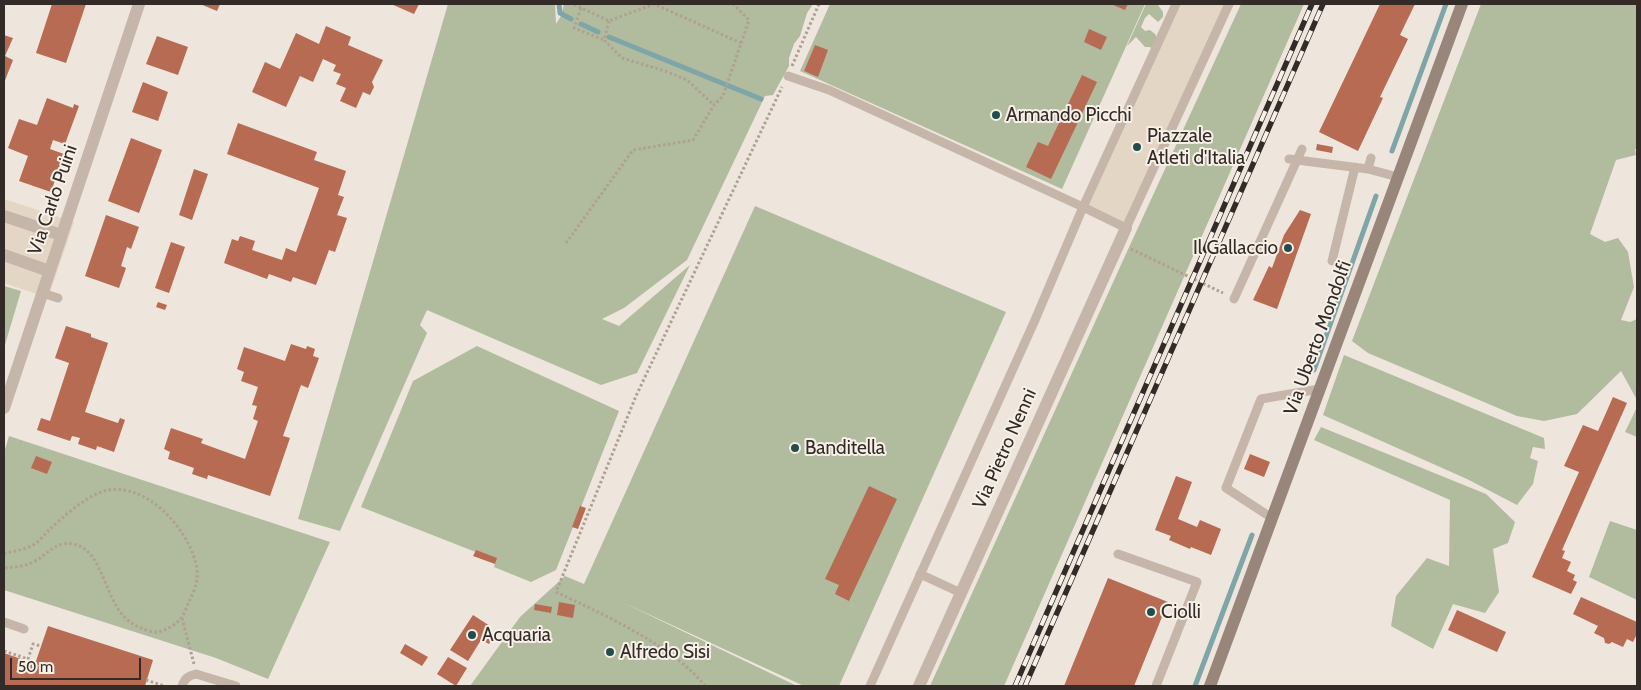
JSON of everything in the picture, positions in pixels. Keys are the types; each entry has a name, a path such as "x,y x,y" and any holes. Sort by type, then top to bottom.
{"main road":[{"name":"Via Uberto Mondolfi","path":"1210,686 1462,4"}],"street":[{"name":"Via Carlo Puini","path":"4,408 139,4"},
{"path":"4,216 61,235"},
{"name":"Via Pietro Nenni","path":"919,686 1126,228"},
{"path":"4,255 49,271"}],"lane":[{"path":"870,686 1176,4"},
{"path":"788,76 829,90 1126,228 1229,4"},
{"path":"1234,299 1293,159 1302,149"},
{"path":"1368,169 1371,158"},
{"path":"1293,159 1368,169 1398,177"},
{"path":"1332,261 1355,167"},
{"path":"42,293 58,298"},
{"path":"1272,518 1226,488 1261,399 1320,389"},
{"path":"1118,554 1197,582 1156,686"},
{"path":"920,574 961,593"},
{"path":"4,622 24,629"},
{"path":"182,686 184,680 190,675 196,674 236,686"}],"path":[{"path":"575,4 610,21 654,4 742,43"},
{"path":"566,243 633,150 693,140 714,105 723,96 749,20 733,4"},
{"path":"705,686 697,675 665,651 626,627 556,592 636,396 788,76 819,4"},
{"path":"581,8 574,28 604,40 622,58 687,80 714,105"},
{"path":"604,40 610,21"},
{"path":"1119,244 1209,286"},
{"path":"4,554 34,545 62,518 95,495 108,490 120,490 134,493 160,508 172,519 191,550 197,569 197,582 182,618 165,630 157,632 134,626 120,614 97,564 82,547 60,544 53,547 34,562 18,567 4,568"},
{"path":"182,618 196,674"},
{"path":"4,651 28,659 34,644 41,646"},
{"path":"146,680 153,685 164,686"}],"green space":[{"path":"448,4 555,4 556,24 561,16 564,4 813,4 807,13 800,36 794,44 789,58 789,66 773,95 765,96 687,260 624,308 602,319 619,326 690,265 637,373 601,385 427,310 420,325 427,333 340,531 298,519"},
{"name":"Armando Picchi","path":"830,4 1145,4 1062,189 800,71"},
{"path":"1146,4 1160,4 1158,5 1163,12 1163,17 1158,22 1149,14 1141,27 1145,31 1150,30 1155,34 1160,44 1155,49 1145,47 1136,37 1127,46"},
{"path":"1241,4 1304,4 1004,686 930,686 1125,256"},
{"path":"1481,4 1637,4 1636,155 1616,160 1590,234 1605,242 1618,238 1628,252 1634,287 1621,320 1630,322 1637,319 1637,400 1621,371 1577,414 1544,421 1517,416 1368,353 1352,341"},
{"name":"Banditella","path":"755,206 1006,312 839,686 804,686 622,602 797,686 470,686 520,617 565,576 584,584"},
{"path":"4,286 21,291 4,348"},
{"path":"477,346 619,411 556,570 531,582 494,567 496,560 361,507 413,381"},
{"path":"1344,355 1544,438 1545,449 1533,447 1530,458 1538,461 1533,484 1517,505 1467,479 1323,415"},
{"path":"1637,407 1637,437 1625,432"},
{"path":"1321,427 1486,494 1515,522 1508,543 1493,549 1499,592 1485,613 1453,604 1433,649 1391,626 1396,596 1427,558 1449,566 1450,500 1314,440"},
{"path":"9,436 330,542 268,679 216,658 4,590 4,453"},
{"path":"1610,521 1637,530 1637,600 1589,577"}],"shaded area":[{"name":"Piazzale Atleti d'Italia","path":"1176,4 1229,4 1126,228 1083,207"},
{"path":"4,199 74,222 48,298 4,283"}],"building":[{"path":"52,4 86,4 66,63 36,53"},
{"path":"200,4 220,4 217,11"},
{"path":"391,4 419,4 414,14"},
{"path":"1111,4 1128,4 1125,10"},
{"path":"1380,4 1415,4 1400,35 1408,39 1380,97 1383,98 1358,151 1319,132"},
{"path":"326,26 351,37 348,45 383,60 372,82 374,87 370,95 363,92 356,108 340,101 346,88 336,84 341,74 333,71 336,65 323,59 313,82 300,76 286,107 252,92 265,62 280,69 296,33 319,44"},
{"path":"1089,29 1107,37 1101,50 1084,42"},
{"path":"4,35 13,38 5,56 13,60 4,83"},
{"path":"157,36 188,47 178,75 146,64"},
{"path":"815,45 828,50 818,77 804,71"},
{"path":"1082,75 1097,82 1051,179 1026,167 1038,142 1048,146"},
{"path":"143,82 168,92 158,121 132,112"},
{"path":"47,98 73,108 74,104 79,106 65,144 53,140 50,149 64,154 51,192 19,181 28,156 8,148 19,119 37,125"},
{"path":"238,123 317,152 314,160 346,171 338,195 344,197 337,215 347,218 335,252 329,250 316,285 293,277 291,282 269,274 267,279 224,263 232,239 238,241 240,236 255,241 252,250 282,260 286,248 296,252 319,188 227,154"},
{"path":"131,138 162,150 139,213 108,201"},
{"path":"1317,144 1333,147 1332,153 1316,150"},
{"path":"194,169 208,174 192,220 179,215"},
{"path":"1300,210 1311,214 1277,309 1253,300 1269,266 1272,268 1284,235"},
{"path":"106,215 139,227 131,249 127,247 121,266 126,268 119,288 85,276"},
{"path":"171,242 185,247 169,293 155,288"},
{"path":"158,302 167,305 165,310 156,307"},
{"path":"66,326 91,334 91,337 108,343 85,412 118,423 120,418 125,420 114,452 97,446 96,450 78,444 80,438 72,436 70,441 37,430 41,418 50,421 69,363 55,358"},
{"path":"291,344 306,349 307,346 315,349 313,356 319,358 308,388 301,385 283,436 290,438 270,496 208,475 207,479 192,474 194,468 168,459 170,452 164,449 171,428 203,439 201,443 245,459 258,421 253,419 257,406 252,405 258,387 241,381 244,372 237,369 244,347 285,361"},
{"path":"1613,397 1627,403 1562,550 1565,551 1562,558 1571,562 1567,571 1575,575 1573,580 1577,582 1571,594 1532,577 1579,472 1564,466 1583,425 1598,431"},
{"path":"1250,454 1270,462 1264,477 1244,469"},
{"path":"36,456 52,462 47,474 31,468"},
{"path":"1176,476 1192,482 1178,519 1197,527 1200,520 1221,529 1211,555 1169,540 1171,536 1155,530"},
{"path":"869,486 897,499 849,601 835,594 839,585 825,579"},
{"path":"580,506 586,508 578,529 572,527"},
{"path":"476,550 497,558 495,564 473,556"},
{"path":"1108,578 1168,602 1134,686 1064,686"},
{"path":"1581,597 1637,622 1637,634 1633,642 1627,639 1623,647 1612,642 1609,644 1605,643 1604,638 1594,633 1598,626 1573,614"},
{"path":"559,602 575,605 573,618 557,615"},
{"path":"535,604 552,607 551,613 534,610"},
{"path":"1457,610 1506,632 1497,652 1448,630"},
{"name":"Acquaria","path":"473,615 490,626 488,630 495,635 489,644 481,640 468,661 450,650"},
{"path":"48,626 153,660 145,686 4,686 4,653 35,664"},
{"path":"405,644 428,657 422,666 400,653"},
{"path":"448,657 467,668 456,686 437,674"}],"waterway":[{"path":"559,4 560,13 571,19"},
{"path":"1392,151 1446,4"},
{"path":"581,24 598,32"},
{"path":"609,37 761,99"},
{"path":"1314,370 1376,196"},
{"path":"1195,686 1252,535"}],"railway":[{"path":"1015,686 1312,4"},
{"path":"1025,686 1323,4"}],"place":[{"name":"Armando Picchi","path":"996,115"},
{"name":"Piazzale Atleti d'Italia","path":"1137,147"},
{"name":"Il Gallaccio","path":"1288,248"},
{"name":"Banditella","path":"795,448"},
{"name":"Ciolli","path":"1151,612"},
{"name":"Acquaria","path":"472,635"},
{"name":"Alfredo Sisi","path":"610,652"}]}
